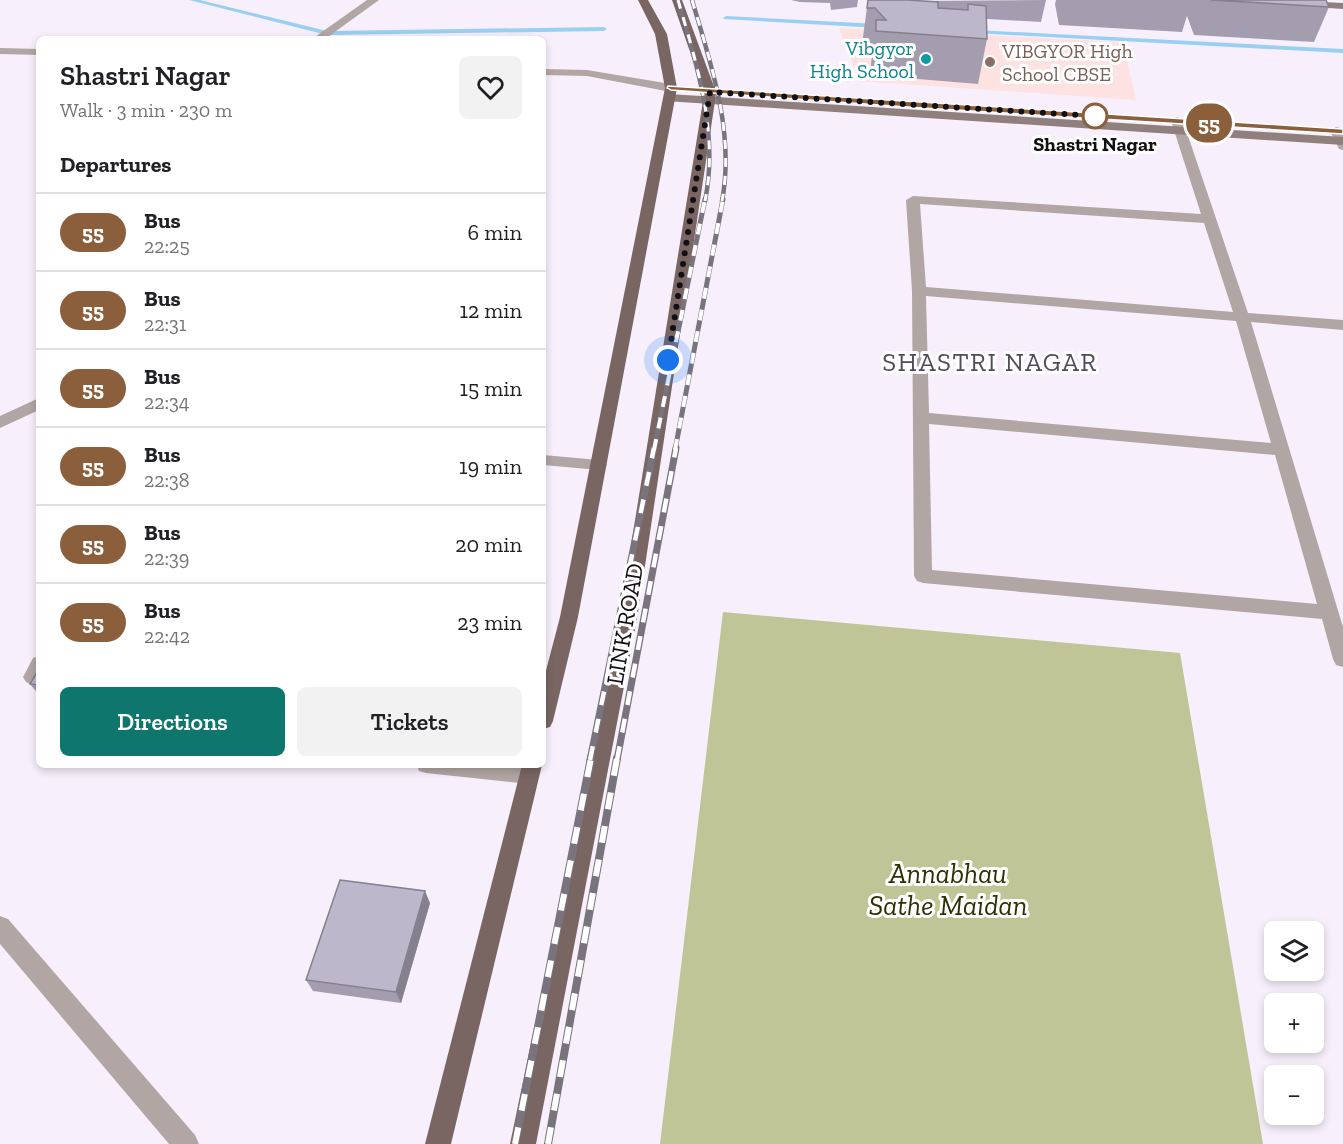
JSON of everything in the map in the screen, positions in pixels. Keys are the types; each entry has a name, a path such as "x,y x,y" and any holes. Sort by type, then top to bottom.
{"main road":[{"path":"546,709 569,617 670,93 661,34 643,0"},
{"name":"LINK ROAD","path":"522,1144 628,619 709,96 677,0"},
{"path":"438,1144 530,771"}],"street":[{"path":"322,36 374,0"},
{"path":"1295,4 1343,6"},
{"path":"0,51 36,52"},
{"path":"546,72 587,73 670,93 1341,138"},
{"path":"1178,126 1242,317 1343,659"},
{"path":"1210,219 913,200 919,291 923,576 1329,612"},
{"path":"919,291 1343,325"},
{"path":"0,423 36,405"},
{"path":"921,418 1282,450"},
{"path":"0,927 186,1144"}],"lane":[{"path":"546,460 599,465"},
{"path":"478,768 530,771"}],"shaded area":[{"name":"VIBGYOR High School CBSE","path":"839,28 1123,42 1136,100 859,81"}],"green space":[{"name":"Annabhau Sathe Maidan","path":"723,612 1180,653 1263,1144 660,1144"}],"building":[{"path":"868,0 938,2 938,8 968,10 968,4 986,6 987,39 876,31 876,20 886,20 875,8 867,8"},
{"path":"1211,0 1326,0 1329,7"},
{"path":"36,674 36,685 30,684"},
{"path":"340,880 425,891 396,992 306,980"}],"waterway":[{"path":"192,0 327,33 604,29"},
{"path":"726,18 878,26"},
{"path":"975,32 1343,51"}],"railway":[{"path":"678,0 699,74 708,125 709,176 705,201"},
{"path":"692,0 713,74 723,124 725,175 722,201"},
{"path":"654,450 705,199"},
{"path":"675,450 723,199"},
{"path":"590,760 654,448"},
{"path":"617,760 676,448"},
{"path":"515,1144 591,758"},
{"path":"548,1144 617,758"}],"bus line":[{"name":"55","path":"671,88 1343,132"}],"place":[{"name":"Vibgyor High School","path":"926,59"},
{"name":"VIBGYOR High School CBSE","path":"990,62"},
{"name":"Shastri Nagar","path":"1095,116"}],"district":[{"name":"SHASTRI NAGAR","path":"990,362"}],"route":[{"path":"668,360 710,92 1095,116"}]}
